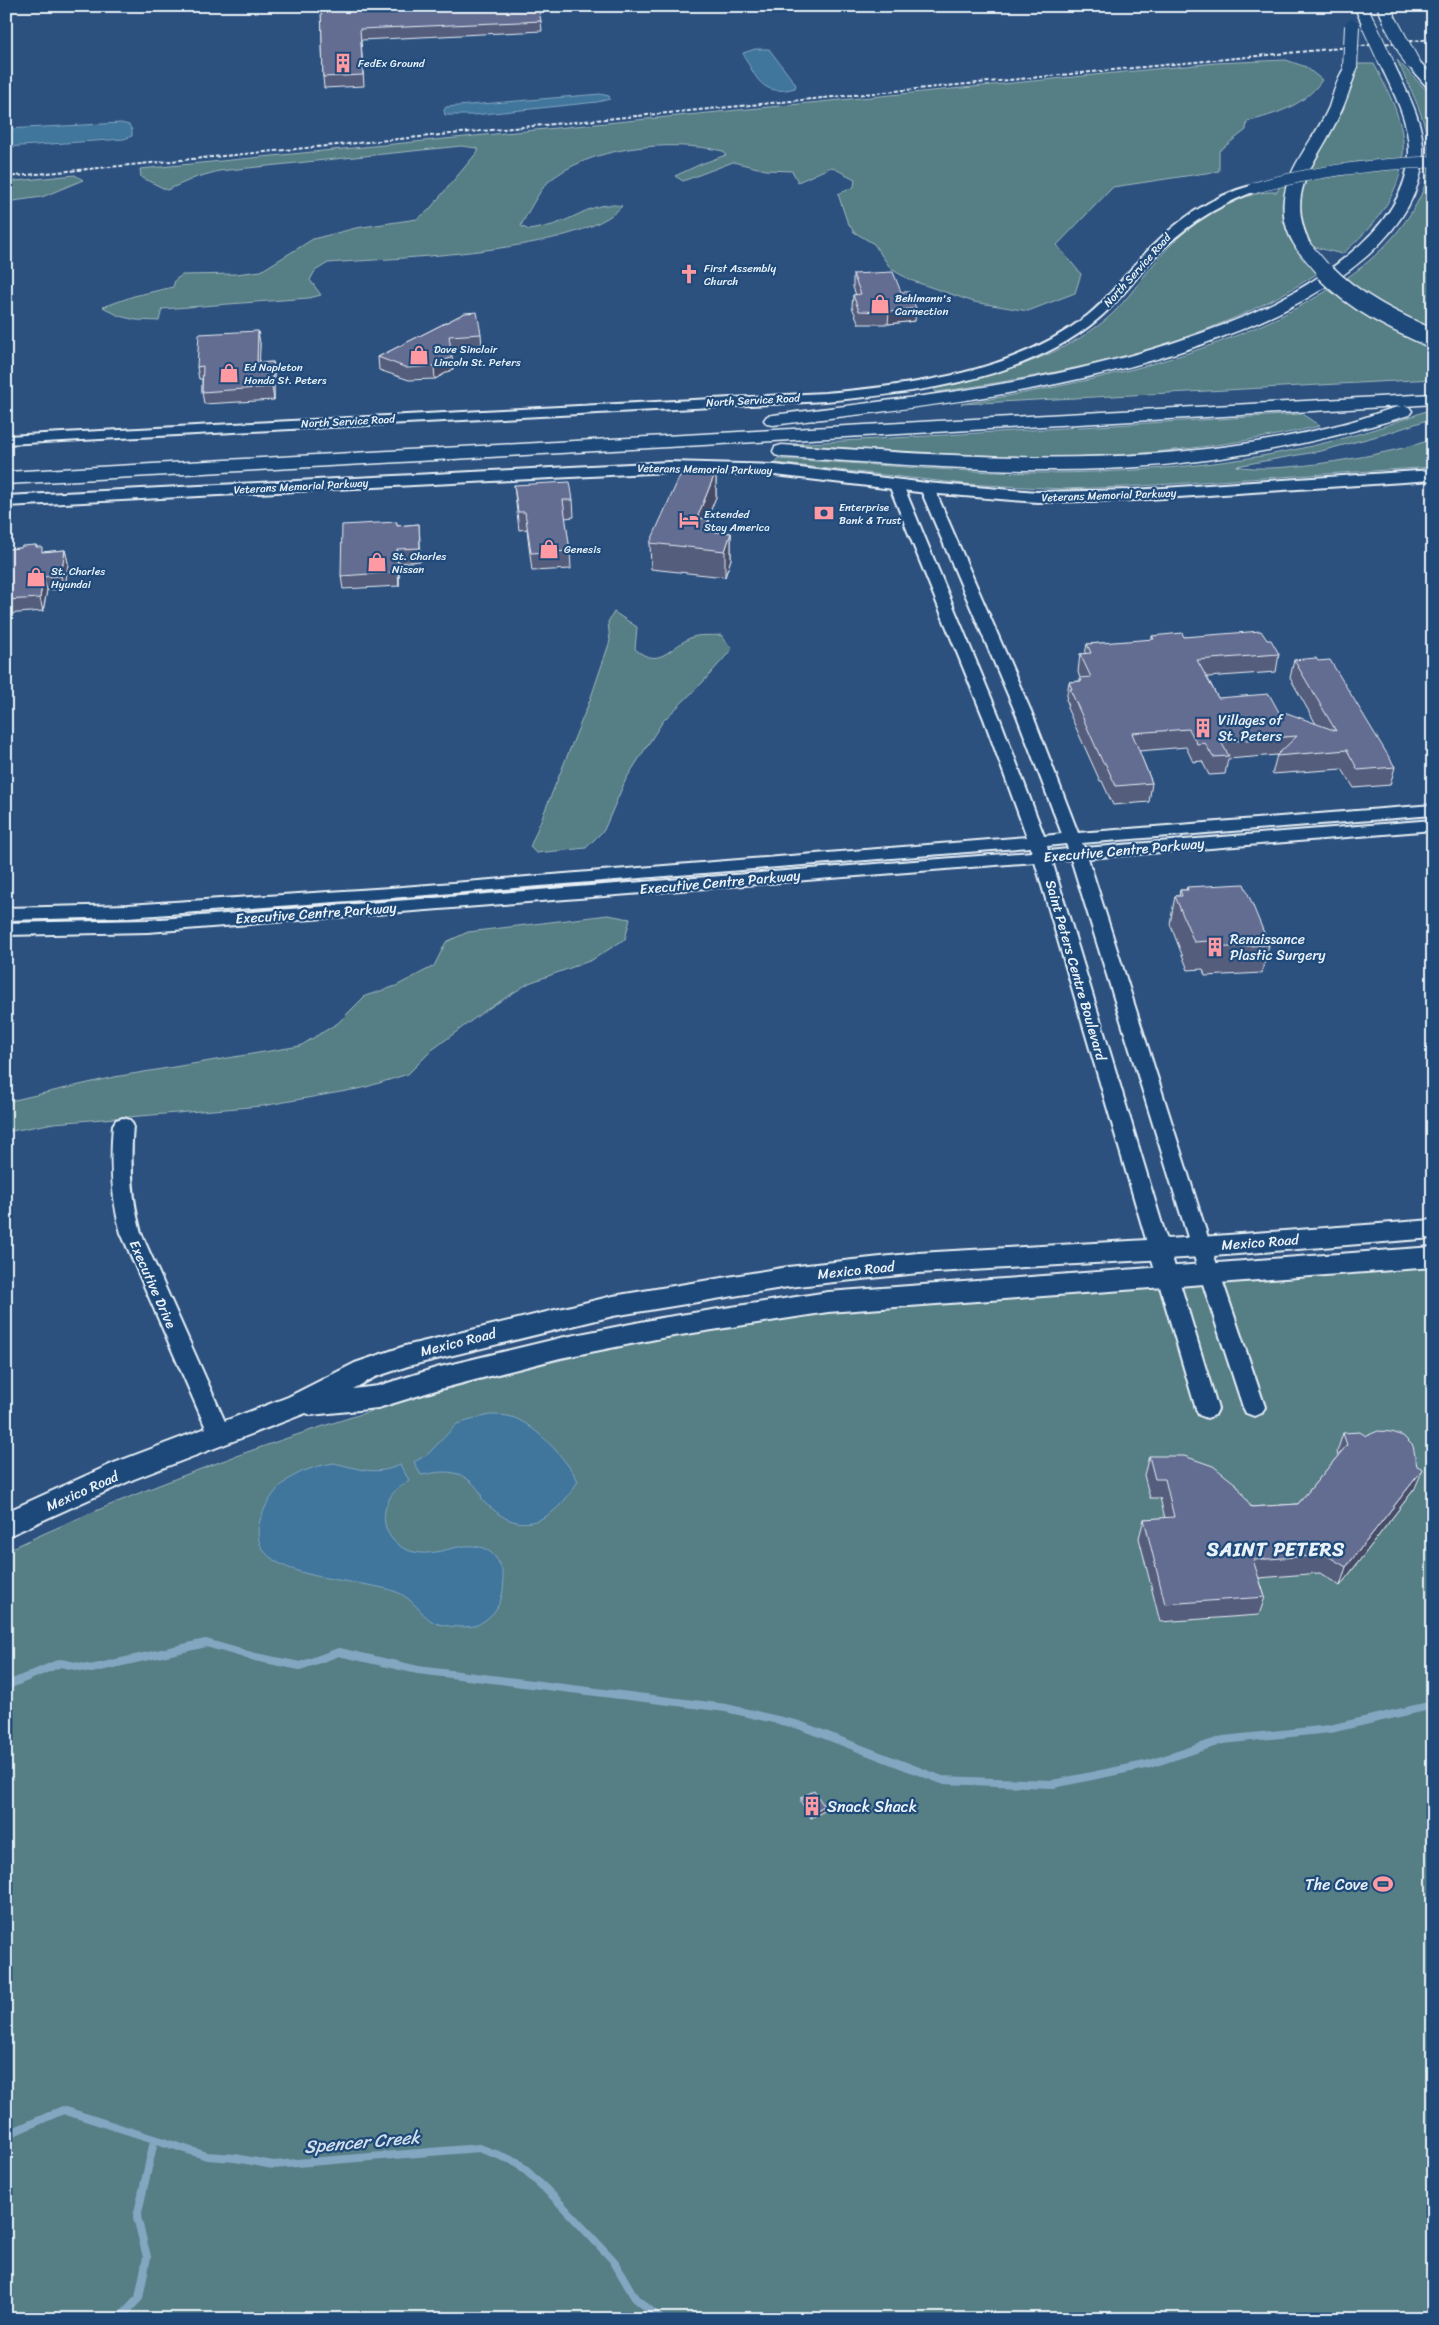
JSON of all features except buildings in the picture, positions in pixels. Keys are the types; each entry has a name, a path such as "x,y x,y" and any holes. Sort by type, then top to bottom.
{"highway":[{"path":"1348,6 1352,26 1350,68 1337,107 1295,184 1291,194 1290,213 1303,246 1321,269 1350,294 1390,319 1433,339"},
{"path":"742,424 963,396 1079,374 1182,346 1240,325 1291,301 1334,274 1367,248 1392,221 1408,193 1415,168 1416,139 1409,113 1360,6"},
{"path":"1383,6 1412,62 1433,85"},
{"path":"6,464 1433,386"},
{"path":"6,478 558,449 1433,399"},
{"path":"558,449 629,452 765,450 999,464 1136,462 1203,456 1278,444 1352,427 1433,399"}],"main road":[{"name":"Veterans Memorial Parkway","path":"6,501 669,467 775,470 896,485 1037,497 1088,497 1433,476"},
{"name":"Mexico Road","path":"6,1525 124,1472 298,1405 365,1370 405,1356 632,1302 788,1277 918,1263 1201,1247 1433,1229"},
{"name":"Mexico Road","path":"298,1405 378,1397 436,1379 560,1348 759,1311 880,1297 1433,1257"}],"street":[{"name":"North Service Road","path":"6,440 825,397 926,384 956,378 1025,356 1071,333 1092,318 1113,298 1176,228 1207,207 1254,188 1322,171 1433,162"},
{"name":"Saint Peters Centre Boulevard","path":"896,485 999,737 1040,848 1158,1249 1207,1408"},
{"path":"927,488 1025,716 1075,845 1201,1247 1254,1407"},
{"name":"Executive Centre Parkway","path":"6,929 148,926 1075,845 1433,810"},
{"name":"Executive Centre Parkway","path":"1075,845 1433,825"},
{"name":"Executive Centre Parkway","path":"6,914 128,911 208,906 570,879 1040,848"},
{"name":"Executive Drive","path":"123,1124 120,1175 126,1219 141,1259 220,1435"}],"green space":[{"path":"1286,60 1306,67 1322,80 1315,89 1298,103 1279,112 1247,122 1246,130 1219,151 1219,171 1113,187 1057,245 1081,274 1075,293 1028,311 974,302 910,280 891,269 874,244 854,232 847,221 838,194 854,187 855,179 831,167 798,182 792,171 766,170 733,162 683,181 675,176 726,155 723,151 702,147 679,146 655,146 607,153 584,161 564,171 547,183 521,226 529,230 557,223 597,207 605,205 622,206 601,222 568,234 484,250 328,263 315,271 310,280 321,295 309,298 162,309 159,321 136,320 119,316 103,307 134,296 173,287 175,280 182,275 236,274 261,271 313,239 356,228 417,219 428,211 479,150 477,148 461,146 219,171 197,177 167,190 141,177 140,169 1216,63"},
{"path":"1397,60 1433,97 1433,379 961,404 1042,390 1122,372 1201,349 1277,318 1308,302 1368,262 1393,237 1411,213 1421,195 1429,167 1428,139 1424,125 1415,99"},
{"path":"1356,64 1374,64 1389,94 1400,124 1403,144 1402,163 1398,180 1381,213 1369,228 1342,254 1310,246 1300,230 1299,189 1341,111"},
{"path":"75,175 83,180 42,197 6,202 6,182"},
{"path":"1281,183 1286,183 1282,205 1283,221 1289,238 1303,260 1327,267 1283,294 1237,317 1189,336 1139,352 1089,365 1038,375 936,392 934,389 977,379 1019,366 1080,338 1112,314 1163,253 1194,224 1217,209 1236,200 1259,193 1277,192"},
{"path":"1433,408 1433,418 1385,434 1321,451 1236,466 1278,468 1364,457 1433,439 1433,467 1124,487 1063,489 965,484 776,463 777,459 1014,473 1097,472 1195,465 1244,459 1340,439 1387,425"},
{"path":"1302,414 1320,426 1210,446 1100,456 997,456 791,444"},
{"path":"614,612 637,627 635,649 643,655 657,657 669,652 690,638 701,636 721,635 732,649 703,682 663,721 626,779 604,830 586,848 536,853 530,847 590,700 610,641 608,622"},
{"path":"608,915 630,919 625,939 592,960 529,983 483,1012 432,1050 408,1074 363,1088 262,1106 54,1123 6,1132 6,1102 114,1077 300,1046 338,1023 365,996 396,986 434,966 446,942 468,932"},
{"path":"1433,1268 1433,2319 6,2319 6,1551 105,1507 205,1468 306,1432 409,1400 513,1372 618,1347 723,1327 854,1307"}],"water":[{"path":"755,49 769,49 796,85 795,88 775,90 762,84 752,71 743,53"},
{"path":"600,94 609,96 610,99 474,115 445,115 444,110 446,107"},
{"path":"121,123 129,125 132,130 132,136 124,139 6,147 6,129"},
{"path":"489,1415 508,1416 528,1425 558,1453 578,1481 562,1503 542,1518 531,1522 508,1519 484,1502 481,1493 473,1483 464,1477 449,1472 421,1475 414,1462 428,1454 457,1424"},
{"path":"334,1463 375,1471 400,1465 409,1480 399,1487 389,1499 384,1515 387,1531 391,1538 405,1549 425,1553 474,1546 492,1553 502,1570 503,1590 501,1600 490,1616 474,1626 445,1626 430,1620 412,1602 399,1593 380,1587 301,1572 278,1563 263,1550 258,1530 267,1504 273,1495 287,1480 295,1475"}],"waterway":[{"path":"6,1686 60,1663 91,1669 206,1643 255,1657 300,1666 339,1652 418,1670 726,1708 799,1725 942,1780 1053,1784 1150,1764 1223,1740 1330,1729 1433,1705"},
{"name":"Spencer Creek","path":"6,2135 63,2110 207,2156 235,2158 273,2165 479,2148 517,2162 555,2198 613,2260 635,2298 661,2319"},
{"path":"119,2319 139,2298 147,2257 137,2217 154,2141"}],"railway":[{"path":"6,177 1433,39"}],"place":[{"name":"FedEx Ground","path":"343,63"},
{"name":"First Assembly Church","path":"689,274"},
{"name":"Behlmann's Carnection","path":"880,304"},
{"name":"Dave Sinclair Lincoln St. Peters","path":"419,355"},
{"name":"Ed Napleton Honda St. Peters","path":"229,373"},
{"name":"Enterprise Bank & Trust","path":"824,513"},
{"name":"Extended Stay America","path":"689,520"},
{"name":"Genesis","path":"549,549"},
{"name":"St. Charles Nissan","path":"377,562"},
{"name":"St. Charles Hyundai","path":"36,577"},
{"name":"Villages of St. Peters","path":"1203,728"},
{"name":"Renaissance Plastic Surgery","path":"1215,947"},
{"name":"Snack Shack","path":"812,1806"},
{"name":"The Cove","path":"1383,1884"}],"district":[{"name":"SAINT PETERS","path":"1276,1549"}]}
